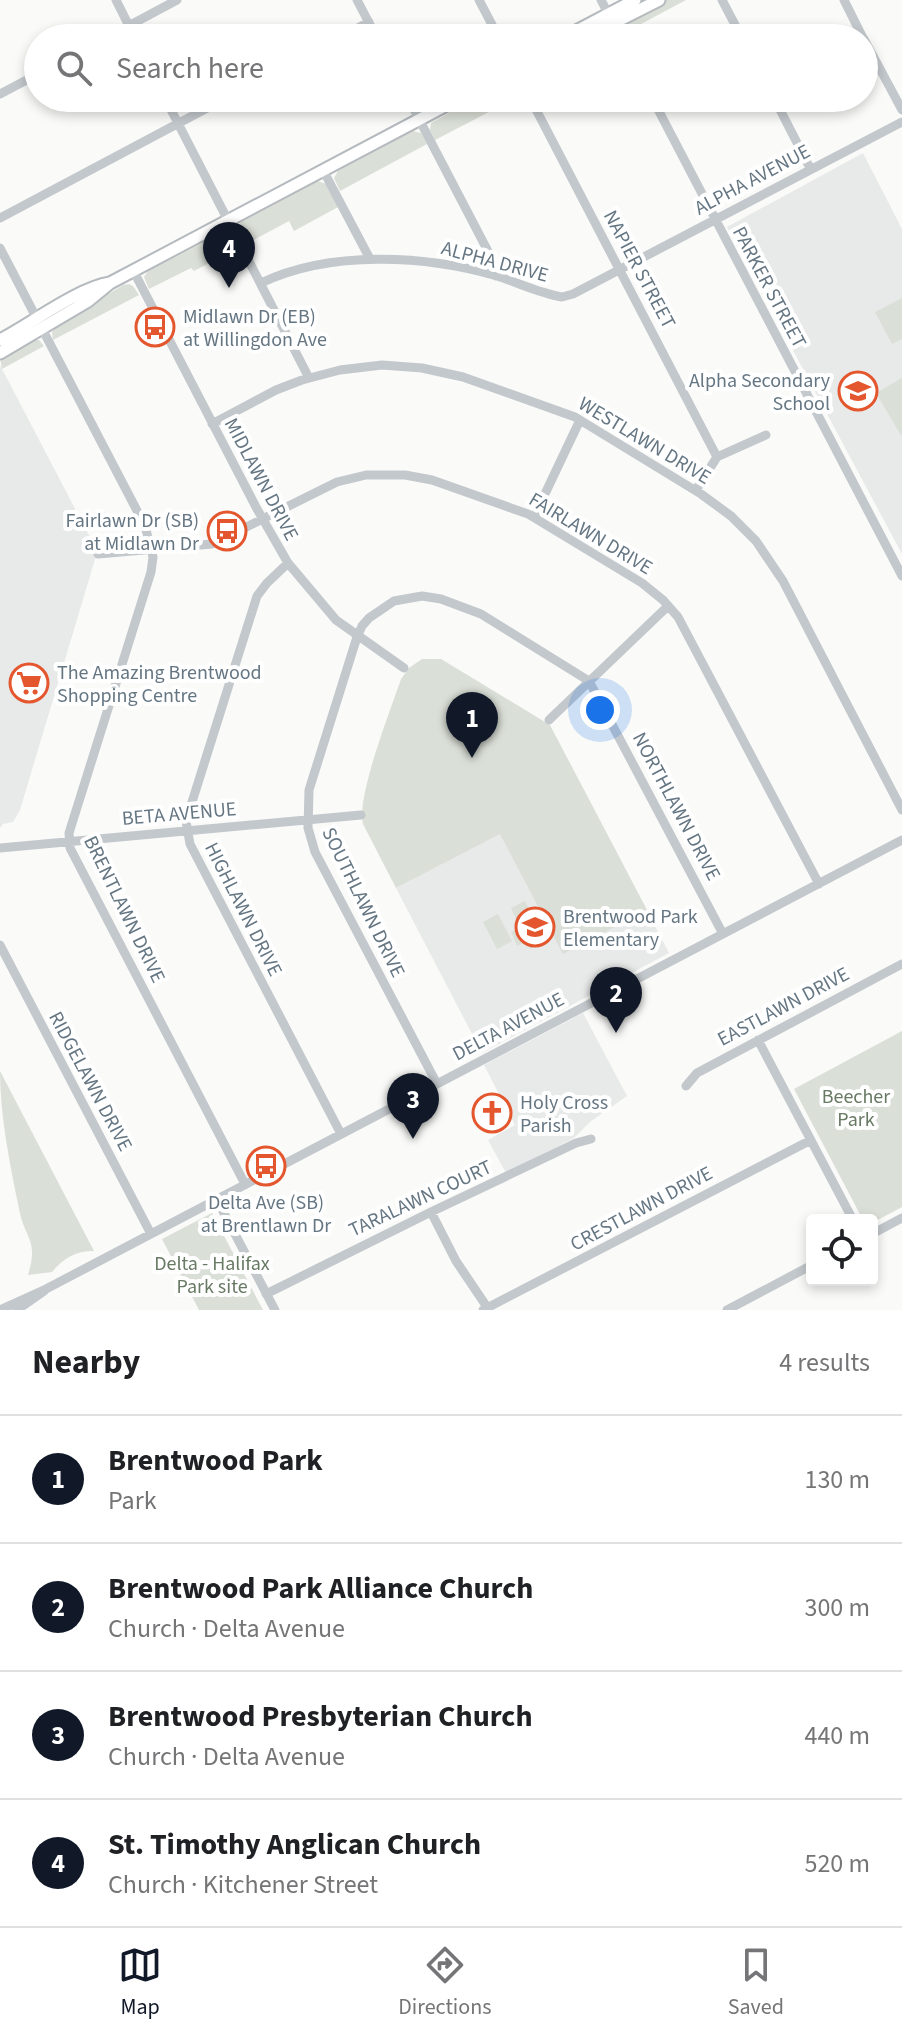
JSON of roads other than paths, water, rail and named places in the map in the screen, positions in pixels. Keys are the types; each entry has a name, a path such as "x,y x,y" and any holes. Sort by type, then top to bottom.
{"main road":[{"path":"603,24 635,0"},
{"path":"597,24 659,0"},
{"path":"0,353 40,325 103,291 110,283 133,270 433,112"},
{"path":"0,340 40,325"}],"street":[{"path":"116,0 128,24"},
{"path":"133,24 177,0"},
{"path":"357,0 369,22 365,24"},
{"path":"479,0 492,24"},
{"path":"601,0 614,24"},
{"path":"722,0 735,24"},
{"path":"844,0 856,24"},
{"path":"878,65 902,110"},
{"path":"0,94 24,81"},
{"path":"172,112 309,378"},
{"path":"0,218 199,112"},
{"path":"415,112 491,257 496,276"},
{"name":"NAPIER STREET","path":"537,112 717,457"},
{"name":"PARKER STREET","path":"659,112 902,576"},
{"path":"781,112 810,168"},
{"name":"ALPHA AVENUE","path":"620,269 902,122"},
{"path":"323,170 370,259"},
{"name":"BRENTLAWN DRIVE","path":"0,248 145,526 152,550 151,572 69,841 245,1184"},
{"name":"ALPHA DRIVE","path":"261,283 319,265 370,259 451,264 562,297 620,269"},
{"name":"MIDLAWN DRIVE","path":"133,270 288,563 336,620 404,668"},
{"name":"WESTLAWN DRIVE","path":"212,424 283,387 340,370 382,365 431,369 463,377 580,420 696,490 737,522 775,567 902,810"},
{"path":"534,517 580,420"},
{"path":"696,490 717,457 766,435"},
{"name":"FAIRLAWN DRIVE","path":"98,554 212,544 330,485 355,477 389,474 432,480 534,517 642,583 668,606 688,633 819,884"},
{"name":"HIGHLAWN DRIVE","path":"288,563 257,596 191,806 186,831 341,1134"},
{"path":"357,637 369,618 394,601 422,596 441,599 481,614 589,681"},
{"path":"549,720 668,606"},
{"name":"SOUTHLAWN DRIVE","path":"357,637 309,790 307,820 315,852 437,1084"},
{"name":"NORTHLAWN DRIVE","path":"589,681 723,934"},
{"name":"BETA AVENUE","path":"0,848 361,815"},
{"name":"DELTA AVENUE","path":"0,1310 217,1200 902,840"},
{"name":"RIDGELAWN DRIVE","path":"0,945 151,1234"},
{"name":"EASTLAWN DRIVE","path":"686,1086 697,1073 902,964"},
{"path":"758,1040 850,1214"},
{"name":"TARALAWN COURT","path":"266,1294 431,1212 576,1143 591,1139"},
{"name":"CRESTLAWN DRIVE","path":"487,1309 811,1140"},
{"path":"217,1200 275,1310"},
{"path":"431,1212 456,1261 487,1309"},
{"path":"878,1231 902,1218"},
{"path":"727,1310 740,1307 806,1268"},
{"name":"DELTA AVENUE","path":"17,1310 37,1299 46,1289"}],"place":[{"name":"St. Timothy Anglican Church","path":"229,288"},
{"name":"Midlawn Dr (EB) at Willingdon Ave","path":"155,327"},
{"name":"Alpha Secondary School","path":"858,391"},
{"name":"Fairlawn Dr (SB) at Midlawn Dr","path":"227,531"},
{"name":"The Amazing Brentwood Shopping Centre","path":"29,683"},
{"name":"Brentwood Park","path":"472,758"},
{"name":"Brentwood Park Elementary","path":"535,927"},
{"name":"Brentwood Park Alliance Church","path":"616,1033"},
{"name":"Holy Cross Parish","path":"492,1113"},
{"name":"Brentwood Presbyterian Church","path":"413,1139"},
{"name":"Delta Ave (SB) at Brentlawn Dr","path":"266,1166"}],"park label":[{"name":"Beecher Park","path":"856,1108"},
{"name":"Delta - Halifax Park site","path":"212,1274"}]}
